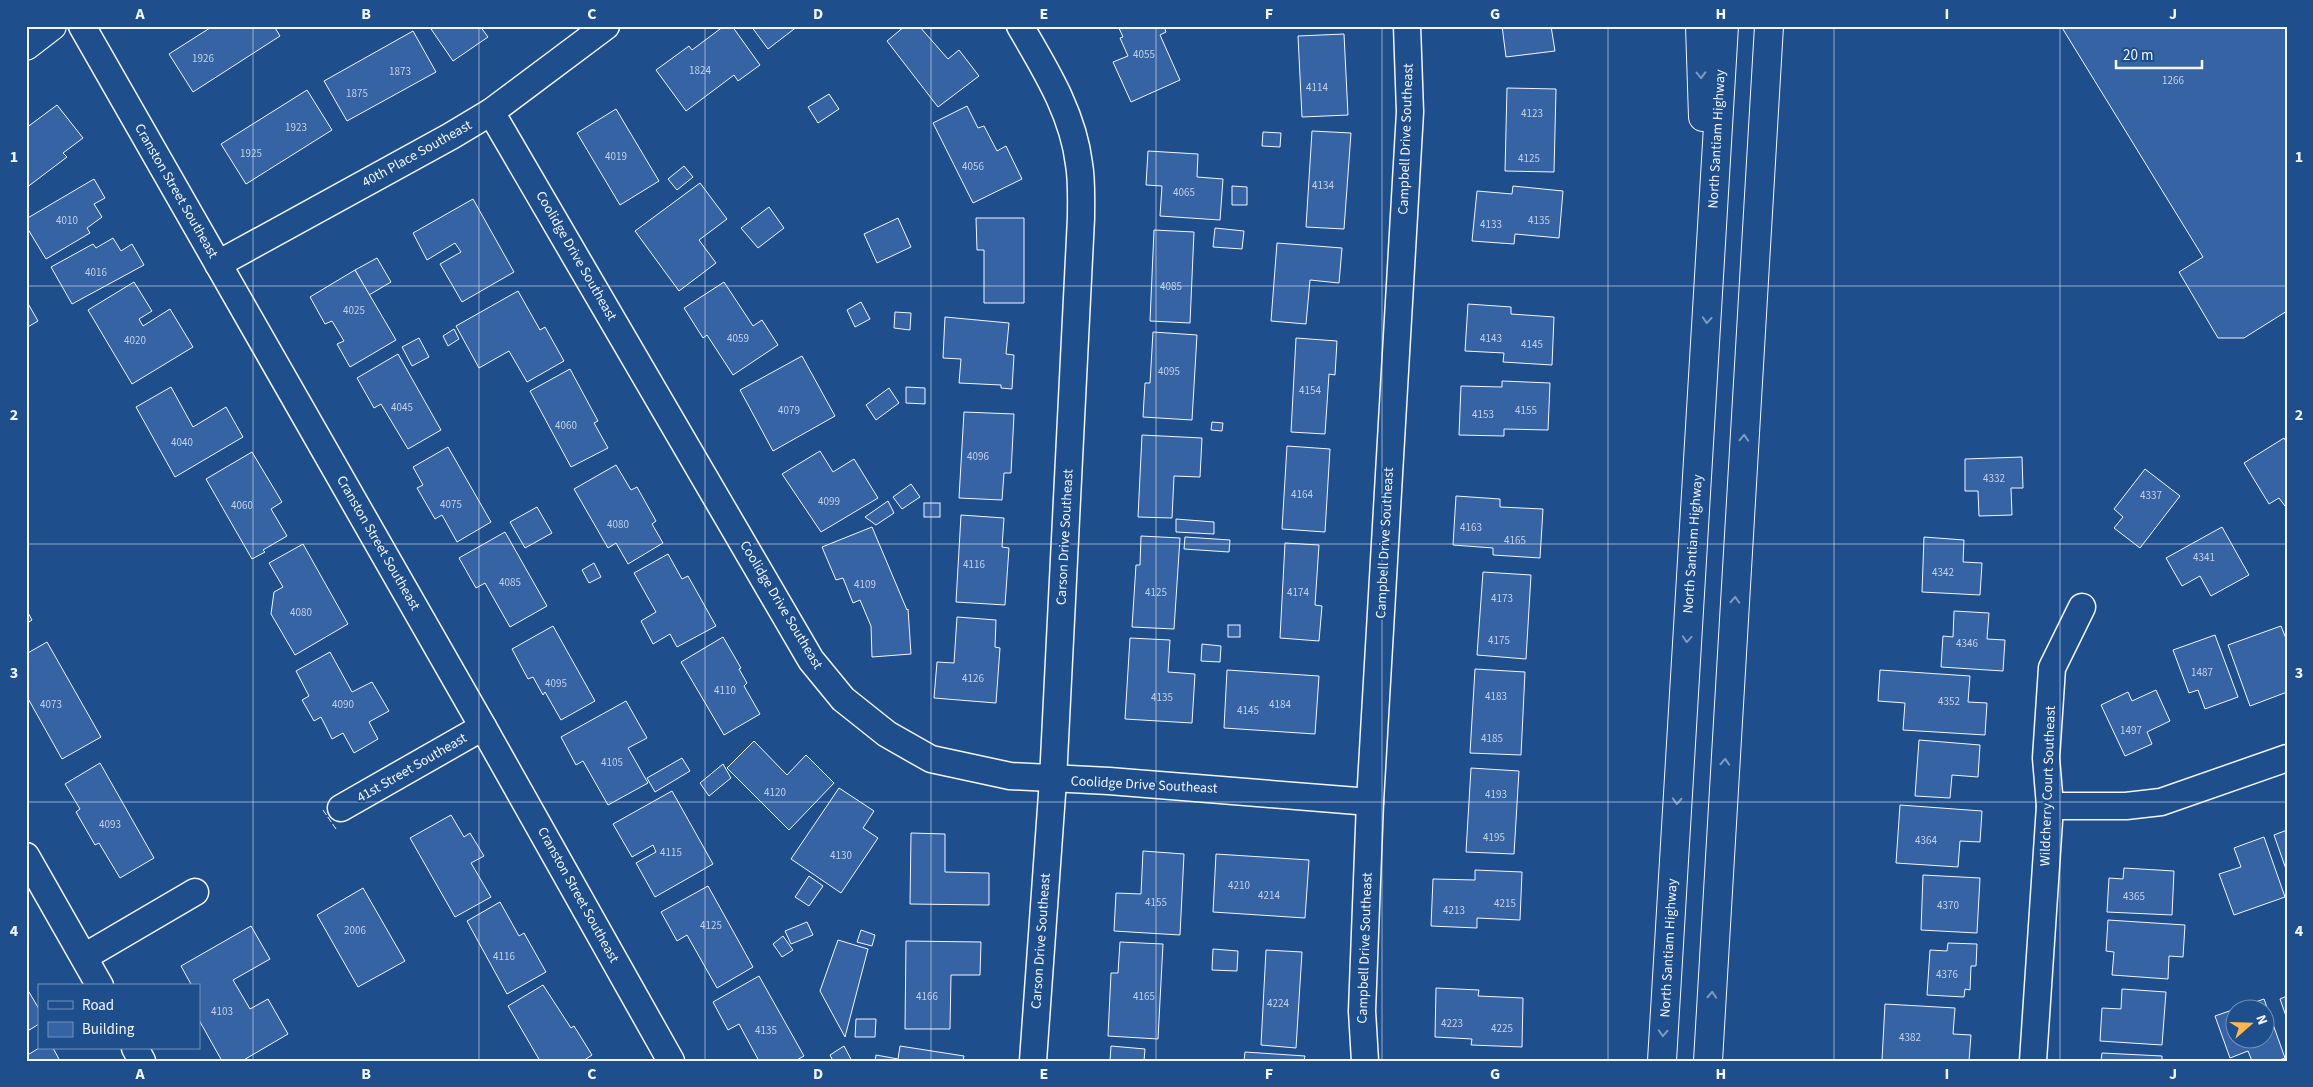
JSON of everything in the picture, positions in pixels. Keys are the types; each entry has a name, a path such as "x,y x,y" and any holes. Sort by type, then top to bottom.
{"main road":[{"path":"26,46 52,26"},
{"path":"1700,26 1709,291"},
{"name":"North Santiam Highway","path":"1662,1061 1724,26"},
{"path":"1708,1061 1769,26"},
{"path":"1767,53 1774,26"}],"street":[{"name":"Cranston Street Southeast","path":"82,26 483,727 671,1061"},
{"name":"40th Place Southeast","path":"218,264 492,112 606,26"},
{"name":"Carson Drive Southeast","path":"1020,26 1056,89 1069,122 1079,163 1081,218 1053,780 1033,1061"},
{"name":"Campbell Drive Southeast","path":"1365,1061 1362,1012 1370,802 1410,112 1407,26"},
{"name":"Coolidge Drive Southeast","path":"492,112 811,660 843,699 887,734 931,759 1010,776 1053,780 1109,781 1370,802"},
{"name":"Wildcherry Court Southeast","path":"2033,1061 2050,806 2046,758 2052,668 2082,607"},
{"name":"41st Street Southeast","path":"341,808 483,727"},
{"path":"2050,806 2126,806 2161,802 2287,758"},
{"path":"26,856 99,984"},
{"path":"84,957 195,892"}],"building":[{"path":"213,26 274,26 280,36 193,92 169,54"},
{"path":"429,26 480,26 488,37 453,61"},
{"path":"724,26 732,26 760,65 738,81 734,75 686,111 656,70 689,46 692,50"},
{"path":"751,26 798,26 768,49"},
{"path":"905,26 919,26 948,59 959,50 979,76 938,107 887,41"},
{"path":"1118,26 1164,26 1166,32 1160,35 1180,80 1131,102 1113,62 1128,56 1120,38 1123,37"},
{"path":"1502,26 1551,26 1555,51 1506,57"},
{"path":"2061,26 2287,26 2287,311 2244,338 2218,338 2179,272 2203,257"},
{"path":"413,31 436,72 347,121 324,81"},
{"path":"1344,34 1348,115 1302,117 1298,36"},
{"path":"1507,88 1556,89 1554,172 1505,171"},
{"path":"307,90 332,130 246,184 221,144"},
{"path":"829,94 839,109 818,123 808,107"},
{"path":"57,105 83,138 63,153 67,157 26,188 26,128"},
{"path":"967,106 978,128 984,126 997,151 1006,146 1022,179 973,203 933,123"},
{"path":"616,109 659,181 620,205 577,133"},
{"path":"1312,131 1351,133 1344,229 1306,227"},
{"path":"1263,132 1281,133 1280,147 1262,146"},
{"path":"1148,151 1198,154 1197,177 1223,179 1220,220 1160,216 1162,186 1146,185"},
{"path":"684,166 693,177 677,190 668,179"},
{"path":"94,179 105,198 94,204 102,217 87,228 90,233 46,259 26,226 26,219"},
{"path":"700,183 727,219 699,240 716,263 679,291 635,231"},
{"path":"1232,186 1247,187 1247,205 1232,205"},
{"path":"1513,186 1563,191 1559,238 1515,234 1514,244 1472,241 1477,191 1512,194"},
{"path":"473,199 514,272 462,302 440,264 461,252 455,243 427,260 413,233"},
{"path":"769,207 784,228 758,248 741,228"},
{"path":"898,218 911,247 877,263 864,234"},
{"path":"976,218 1024,218 1024,303 984,303 984,250 977,250"},
{"path":"1215,228 1244,231 1242,249 1213,247"},
{"path":"1154,230 1194,232 1190,323 1150,321"},
{"path":"113,238 121,251 132,244 144,265 72,304 51,267 93,244 96,248"},
{"path":"1277,243 1342,248 1339,283 1310,280 1306,324 1271,321"},
{"path":"377,258 391,282 369,295 355,270"},
{"path":"355,270 396,340 350,367 337,344 344,341 332,321 325,324 310,297"},
{"path":"134,282 152,311 139,319 143,326 170,309 193,347 132,384 88,310"},
{"path":"724,282 753,326 762,320 778,345 733,375 707,335 703,338 684,308"},
{"path":"518,291 540,330 545,327 564,361 527,382 509,351 479,368 456,326"},
{"path":"26,300 38,321 26,328"},
{"path":"861,302 870,319 855,327 847,310"},
{"path":"1468,304 1511,307 1511,314 1554,317 1552,365 1503,362 1504,353 1465,351"},
{"path":"895,312 911,313 910,330 894,328"},
{"path":"945,317 1009,323 1006,354 1014,355 1012,389 1001,388 1001,385 959,383 961,359 943,358"},
{"path":"454,329 459,339 448,346 443,336"},
{"path":"1153,332 1197,335 1192,420 1143,417 1145,383 1150,383"},
{"path":"419,338 429,357 412,366 402,347"},
{"path":"1296,338 1337,341 1335,375 1329,374 1325,434 1291,432"},
{"path":"398,354 441,430 408,449 381,404 374,408 357,378"},
{"path":"802,356 835,416 773,451 740,390"},
{"path":"570,369 598,421 594,423 608,448 571,467 530,391"},
{"path":"1502,381 1550,383 1548,430 1504,429 1504,436 1459,435 1461,386 1502,387"},
{"path":"171,387 193,427 226,407 243,437 175,477 136,407"},
{"path":"906,387 925,388 925,404 906,403"},
{"path":"889,388 899,403 876,420 866,405"},
{"path":"964,412 1014,414 1011,473 1004,473 1002,500 959,498"},
{"path":"1212,422 1223,423 1222,431 1211,430"},
{"path":"1142,435 1202,438 1200,477 1174,476 1172,518 1138,517"},
{"path":"2284,438 2287,443 2287,506 2279,498 2269,504 2244,463"},
{"path":"1287,446 1330,449 1325,532 1282,529"},
{"path":"448,447 491,522 457,542 442,515 435,519 417,488 423,485 413,467"},
{"path":"820,451 833,472 854,459 878,498 821,532 782,474"},
{"path":"252,452 282,502 271,509 287,536 252,559 206,479"},
{"path":"2022,457 2023,488 2011,488 2012,515 1979,516 1978,491 1965,491 1965,459"},
{"path":"616,465 631,490 637,487 656,521 652,524 663,543 628,564 616,543 608,548 574,489"},
{"path":"2145,469 2180,496 2140,548 2114,528 2123,517 2114,509"},
{"path":"911,484 920,497 902,509 893,497"},
{"path":"1456,496 1500,499 1500,507 1543,509 1540,558 1493,555 1493,548 1453,545"},
{"path":"888,501 894,513 876,525 865,517"},
{"path":"924,503 940,503 940,517 924,517"},
{"path":"537,507 552,533 525,548 510,522"},
{"path":"961,515 1004,518 1002,547 1009,548 1005,605 956,602"},
{"path":"1176,519 1214,522 1214,534 1176,532"},
{"path":"872,527 908,609 911,654 872,657 871,626 860,600 853,603 843,578 836,580 822,547"},
{"path":"2222,527 2249,575 2211,596 2200,576 2182,586 2166,558"},
{"path":"505,532 547,606 510,627 485,583 476,588 459,558"},
{"path":"1141,536 1180,538 1174,629 1132,627 1136,565 1140,565"},
{"path":"1185,537 1230,540 1229,552 1184,549"},
{"path":"1924,537 1964,540 1963,562 1982,563 1980,595 1922,592"},
{"path":"1285,543 1319,545 1315,605 1322,606 1319,641 1280,638"},
{"path":"303,544 348,624 295,655 271,614 274,592 283,587 269,563"},
{"path":"668,554 682,579 688,576 716,626 677,647 670,634 653,644 641,621 656,612 634,573"},
{"path":"594,563 601,577 589,583 582,570"},
{"path":"1483,572 1531,575 1526,659 1477,655"},
{"path":"26,609 32,620 26,624"},
{"path":"1954,611 1989,613 1987,639 2005,640 2003,671 1941,667 1943,636 1953,637"},
{"path":"957,617 996,620 995,647 1000,648 996,703 934,698 937,662 954,663"},
{"path":"1228,625 1240,625 1240,637 1228,637"},
{"path":"553,626 595,701 561,720 545,692 543,695 533,677 528,679 512,649"},
{"path":"2281,626 2287,641 2287,692 2250,706 2228,645"},
{"path":"2215,635 2238,697 2205,709 2198,690 2189,693 2173,650"},
{"path":"723,637 741,668 739,669 747,683 744,686 760,714 724,735 681,662"},
{"path":"1130,638 1170,640 1168,672 1195,674 1192,723 1125,719"},
{"path":"47,642 101,737 62,759 26,695 26,654"},
{"path":"1202,644 1221,646 1220,662 1201,661"},
{"path":"330,652 352,692 372,682 389,711 369,722 378,739 354,753 343,733 332,739 321,717 314,721 302,700 309,696 296,671"},
{"path":"1475,669 1525,672 1521,755 1470,753"},
{"path":"1227,670 1319,676 1315,734 1224,728"},
{"path":"1880,670 1970,676 1968,702 1987,703 1985,735 1903,730 1905,703 1878,701"},
{"path":"2156,690 2170,721 2147,732 2152,744 2125,756 2101,705 2128,692 2132,701"},
{"path":"626,701 647,738 628,748 648,783 608,805 583,761 576,765 561,737"},
{"path":"1919,740 1980,745 1978,777 1952,775 1950,798 1915,796"},
{"path":"754,741 787,775 806,755 834,783 789,830 727,768"},
{"path":"682,758 690,771 655,792 647,778"},
{"path":"100,763 154,858 120,878 99,843 95,845 76,812 80,809 65,784"},
{"path":"723,764 731,778 709,796 700,783"},
{"path":"1471,768 1519,771 1514,854 1466,852"},
{"path":"839,788 874,811 863,828 878,838 841,893 791,859"},
{"path":"672,791 713,864 655,897 636,863 656,852 653,845 632,857 613,824"},
{"path":"1900,805 1982,811 1980,842 1960,841 1958,867 1896,863"},
{"path":"451,815 464,837 470,833 484,856 471,863 491,897 455,917 410,838"},
{"path":"2287,830 2287,872 2274,835"},
{"path":"911,833 945,834 945,872 989,873 989,905 910,904"},
{"path":"2264,837 2285,897 2234,915 2219,874 2241,867 2234,848"},
{"path":"1143,851 1184,854 1180,935 1114,931 1116,893 1141,894"},
{"path":"1216,854 1309,860 1305,918 1213,912"},
{"path":"2124,868 2174,871 2172,915 2107,912 2109,878 2123,879"},
{"path":"1475,870 1522,872 1520,920 1477,918 1477,928 1431,926 1433,879 1475,880"},
{"path":"1923,875 1980,878 1977,933 1921,930"},
{"path":"809,876 823,886 809,906 795,897"},
{"path":"708,886 753,967 717,988 687,935 677,941 661,912"},
{"path":"363,888 405,961 358,987 317,915"},
{"path":"500,902 519,936 524,933 546,972 507,994 467,921"},
{"path":"2108,920 2185,925 2183,957 2169,956 2168,979 2112,975 2114,952 2106,951"},
{"path":"807,922 813,935 791,944 785,931"},
{"path":"251,926 270,959 233,980 250,1009 268,999 288,1034 242,1061 222,1061 200,1022 200,984 191,984 181,966"},
{"path":"861,930 875,935 872,946 857,942"},
{"path":"783,936 793,950 782,957 773,944"},
{"path":"838,940 868,949 845,1037 820,991"},
{"path":"906,941 981,942 980,975 951,975 950,1029 905,1029"},
{"path":"1120,942 1163,944 1158,1039 1108,1036 1111,973 1118,973"},
{"path":"1948,943 1977,944 1976,966 1971,966 1970,990 1965,989 1964,997 1927,995 1930,950 1947,951"},
{"path":"1213,949 1238,951 1237,971 1212,970"},
{"path":"1266,950 1302,952 1296,1048 1261,1045"},
{"path":"759,976 804,1056 795,1061 759,1061 739,1024 728,1030 713,1002"},
{"path":"543,985 571,1028 574,1026 592,1055 583,1061 540,1061 508,1006"},
{"path":"26,987 38,1007 38,1025 26,1032"},
{"path":"1436,988 1479,990 1478,996 1523,998 1522,1047 1471,1045 1472,1039 1435,1037"},
{"path":"2122,989 2166,992 2162,1045 2100,1041 2102,1008 2121,1009"},
{"path":"2287,996 2287,1019 2280,999"},
{"path":"1885,1004 1955,1008 1953,1034 1971,1035 1969,1061 1882,1060"},
{"path":"2226,1012 2226,1047 2215,1016"},
{"path":"856,1019 876,1019 875,1037 855,1037"},
{"path":"2276,1033 2285,1058 2277,1061 2252,1061 2248,1051 2230,1058 2227,1050 2276,1050"},
{"path":"844,1046 852,1061 833,1061 830,1055"},
{"path":"900,1046 964,1056 963,1061 875,1061 876,1055 898,1059"},
{"path":"1111,1046 1145,1049 1144,1061 1110,1061"},
{"path":"38,1049 54,1050 60,1061 26,1061 26,1056"},
{"path":"1245,1052 1305,1056 1304,1061 1244,1061"},
{"path":"2102,1053 2162,1056 2162,1061 2101,1061"}],"fence":[{"path":"323,810 336,829"}]}
